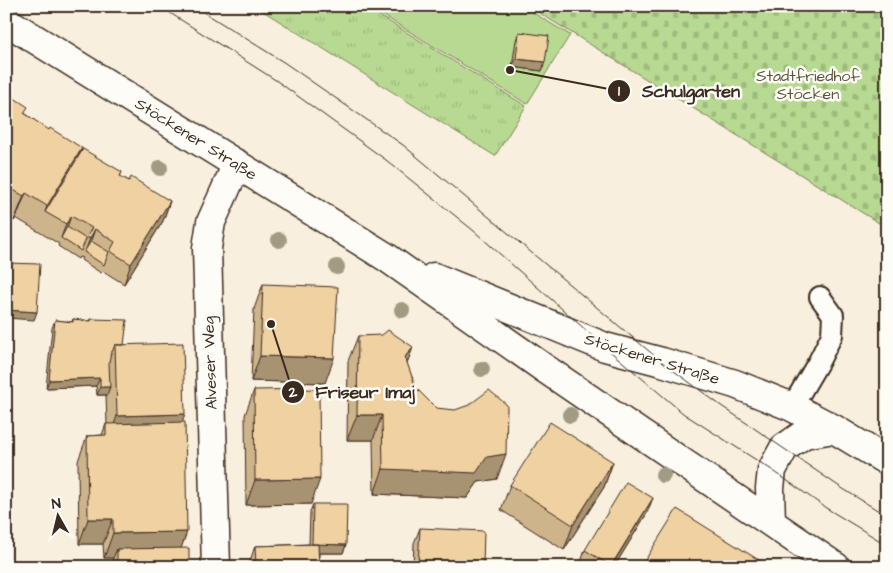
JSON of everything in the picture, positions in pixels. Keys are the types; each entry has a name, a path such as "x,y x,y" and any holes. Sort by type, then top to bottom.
{"street":[{"name":"Stöckener Straße","path":"6,21 386,257 544,368 836,567"},
{"name":"Alveser Weg","path":"216,567 207,248 211,222 238,164"},
{"name":"Stöckener Straße","path":"386,257 605,347 734,384 792,407 834,429 887,461"},
{"path":"771,522 770,488 772,470 784,448 804,434 834,429"}],"lane":[{"path":"792,407 832,335 833,315 820,297"}],"green space":[{"path":"255,6 364,6 526,106 495,156"},
{"path":"368,6 522,6 570,35 527,104"},
{"name":"Stadtfriedhof Stöcken","path":"528,6 887,6 887,228"}],"building":[{"path":"519,32 549,36 545,62 516,59"},
{"path":"8,94 28,107 24,113 49,130 50,128 82,148 47,206 26,193 24,196 6,186 6,96"},
{"path":"83,149 122,172 120,176 129,181 131,177 170,201 131,264 110,251 115,242 95,229 90,238 86,238 92,228 71,216 66,224 45,212"},
{"path":"67,227 86,239 81,251 61,238"},
{"path":"91,241 109,252 104,265 84,252"},
{"path":"6,263 40,264 37,312 6,310"},
{"path":"263,284 338,287 334,358 260,356"},
{"path":"73,319 91,321 91,319 127,320 124,345 115,345 111,352 109,362 110,387 100,387 100,378 49,380 55,320 73,322"},
{"path":"388,330 413,347 405,357 416,388 436,408 455,410 469,405 489,390 507,405 506,454 487,457 476,473 383,469 382,415 357,415 358,336 382,335"},
{"path":"183,343 185,414 117,416 115,345"},
{"path":"319,389 320,479 255,480 254,390"},
{"path":"185,422 187,532 113,533 113,519 88,519 87,436 106,435 106,424"},
{"path":"550,422 613,462 573,525 510,485"},
{"path":"626,482 653,498 611,566 585,550"},
{"path":"313,504 347,504 346,545 312,544"},
{"path":"677,509 770,567 644,567 642,565"},
{"path":"420,528 484,531 483,567 418,567"},
{"path":"318,544 319,567 256,567 255,546"},
{"path":"189,548 189,567 117,567 117,549"}],"tram line":[{"path":"159,6 277,81 386,160 474,231 684,414 772,470 826,508 887,545"},
{"path":"194,6 285,63 403,145 662,362 720,405 840,487 887,516"}],"place":[{"name":"Schulgarten","path":"510,70"},
{"name":"Friseur Imaj","path":"271,324"}]}
